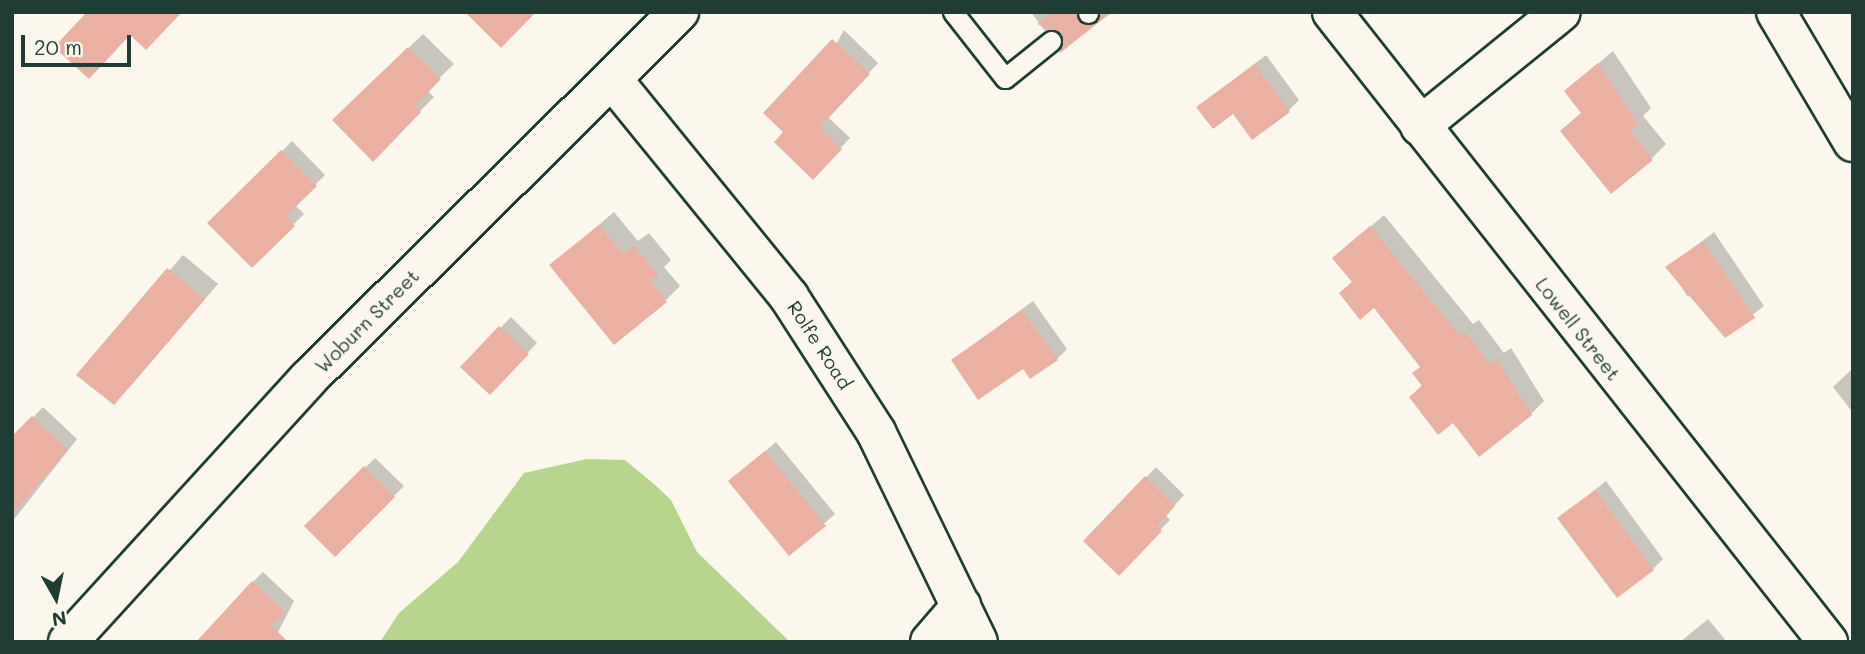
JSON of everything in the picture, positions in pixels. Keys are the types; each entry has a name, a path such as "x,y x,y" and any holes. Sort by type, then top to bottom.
{"main road":[{"name":"Woburn Street","path":"68,642 308,380 679,12"},
{"name":"Lowell Street","path":"1332,12 1828,642"},
{"path":"1420,126 1561,12"},
{"path":"1776,12 1853,142"},
{"name":"Rolfe Road","path":"612,79 789,297 876,432 978,642"},
{"path":"930,642 961,606"}],"lane":[{"path":"953,12 1005,78 1051,41"}],"green space":[{"path":"587,459 625,460 654,484 671,500 697,552 790,642 380,642 399,613 458,562 524,473"}],"building":[{"path":"87,12 182,12 146,50 130,35 89,79 54,47"},
{"path":"465,12 536,12 501,48"},
{"path":"1052,12 1076,12 1087,25 1100,12 1112,12 1060,53 1061,34 1037,24"},
{"path":"832,39 870,74 819,128 842,149 813,180 774,142 783,132 763,113"},
{"path":"408,47 441,79 415,106 421,112 373,162 332,120"},
{"path":"1598,63 1638,124 1630,131 1653,160 1611,194 1560,131 1581,113 1564,91"},
{"path":"1255,64 1290,112 1252,140 1233,114 1213,129 1196,107"},
{"path":"281,150 317,186 286,216 295,226 252,268 207,223"},
{"path":"599,225 623,254 634,246 658,275 650,281 667,302 614,345 549,265"},
{"path":"1370,226 1460,336 1465,332 1491,365 1497,359 1532,415 1479,457 1453,423 1438,435 1409,397 1422,386 1412,373 1420,367 1374,308 1360,320 1339,293 1352,282 1332,258"},
{"path":"1703,241 1755,318 1725,338 1665,267"},
{"path":"167,268 205,299 114,405 76,375"},
{"path":"1022,310 1058,360 1030,379 1023,369 978,400 951,360"},
{"path":"499,326 529,354 490,395 460,367"},
{"path":"32,416 68,450 12,513 12,436"},
{"path":"765,451 826,526 789,556 728,481"},
{"path":"364,466 395,497 335,557 304,526"},
{"path":"1145,476 1175,506 1157,526 1162,531 1119,576 1083,541"},
{"path":"1595,490 1654,570 1617,598 1557,518"},
{"path":"252,581 285,612 272,626 288,642 196,642"}]}
